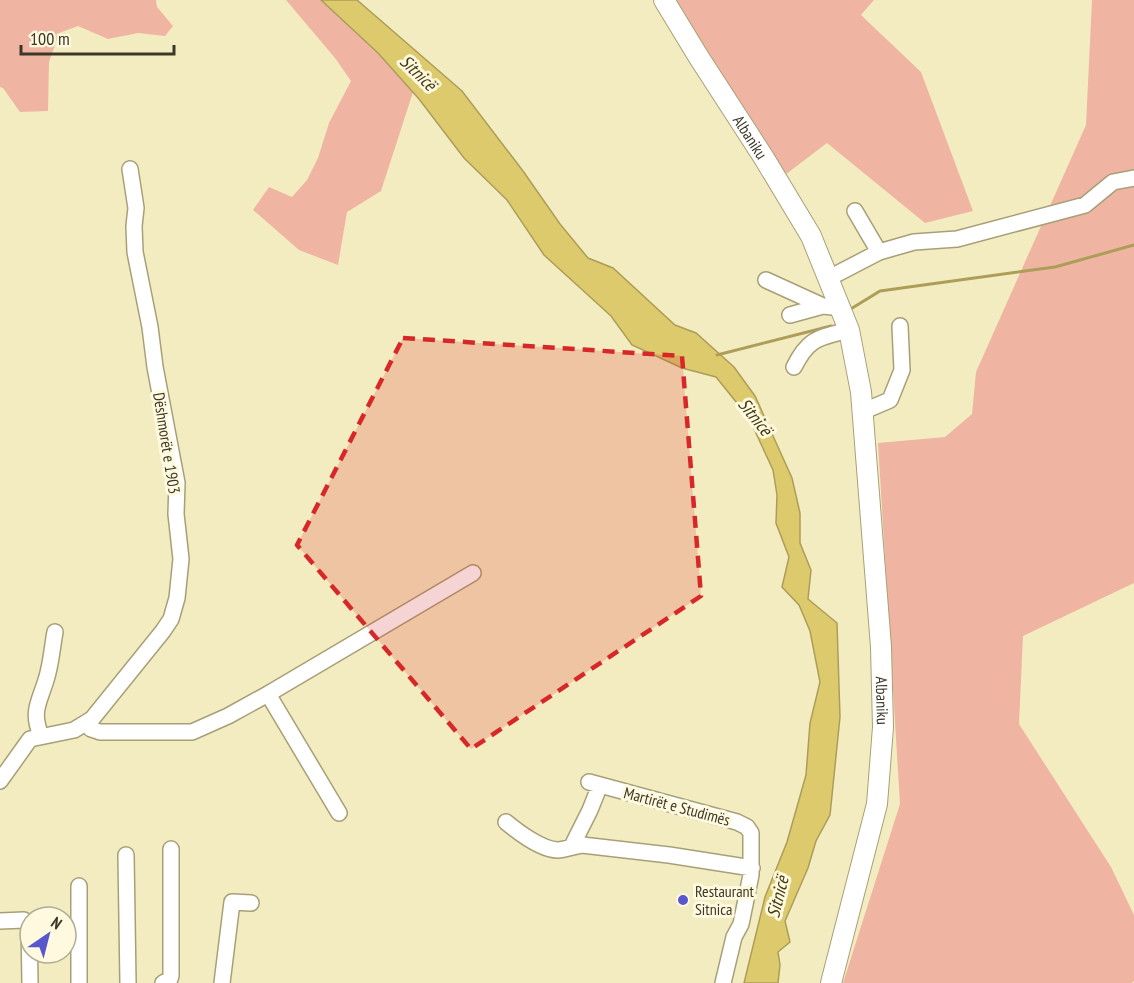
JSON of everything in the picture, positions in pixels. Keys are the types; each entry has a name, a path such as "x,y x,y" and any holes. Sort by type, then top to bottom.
{"main road":[{"name":"Albaniku","path":"664,0 811,236 830,278 832,307 849,330 864,411 881,647 882,738 877,804 831,983"}],"street":[{"name":"Dëshmorët e 1903","path":"87,724 167,625 175,606 180,575 181,559 176,514 177,483 154,367 150,327 135,252 136,208 129,170"},
{"path":"830,278 879,252 914,242 957,239 1085,205 1113,182 1134,178"},
{"path":"855,211 879,252"},
{"path":"766,280 832,307"},
{"path":"790,315 832,307"},
{"path":"864,411 890,400 902,370 900,326"},
{"path":"794,367 801,352 813,340 849,330"},
{"path":"0,781 30,739 74,730 87,724 96,732 192,732 228,717 473,573"},
{"path":"41,736 36,723 36,710 46,680 55,632"},
{"path":"268,694 339,813"},
{"name":"Martirët e Studimës","path":"572,846 590,810 594,784 737,822 747,827 751,833 752,868 741,924 734,937 723,983"},
{"path":"506,822 521,835 543,846 558,850 582,845 752,868"},
{"path":"163,983 170,980 171,976 171,849"},
{"path":"126,855 129,983"},
{"path":"79,886 79,983"},
{"path":"222,983 232,902 251,903"},
{"path":"0,921 24,920 29,924 30,983"}],"highlighted area":[{"path":"403,338 682,356 701,596 471,749 297,545"}],"shaded area":[{"path":"0,0 156,0 157,7 173,26 165,36 138,33 108,39 78,26 59,33 49,62 48,111 20,112 0,87"},
{"path":"286,0 321,0 378,53 413,92 381,191 347,212 338,265 299,250 253,210 269,187 292,197 307,180 318,158 329,123 351,81 335,58"},
{"path":"672,0 874,0 861,15 921,72 973,211 925,223 827,143 781,178"},
{"path":"1092,0 1134,0 1134,583 1023,636 1019,724 1111,867 1134,915 1134,981 1132,983 843,983 900,804 878,443 945,437 972,414 976,372 1086,125"}],"water":[{"name":"Sitnicë","path":"321,0 357,0 462,91 560,224 588,258 613,268 675,325 696,333 734,367 755,396 792,478 800,513 800,543 811,570 808,599 837,623 840,717 830,815 816,841 808,868 785,921 790,942 778,952 780,965 778,983 744,983 765,897 787,842 806,775 810,723 820,682 810,631 799,605 782,587 789,557 776,523 777,495 773,470 749,418 716,377 682,368 632,345 611,316 544,255 507,200 464,158 419,99 378,53"}],"waterway":[{"path":"849,310 880,291 1055,267 1134,245"},
{"path":"717,355 831,326"}],"place":[{"name":"Restaurant Sitnica","path":"683,900"}]}
